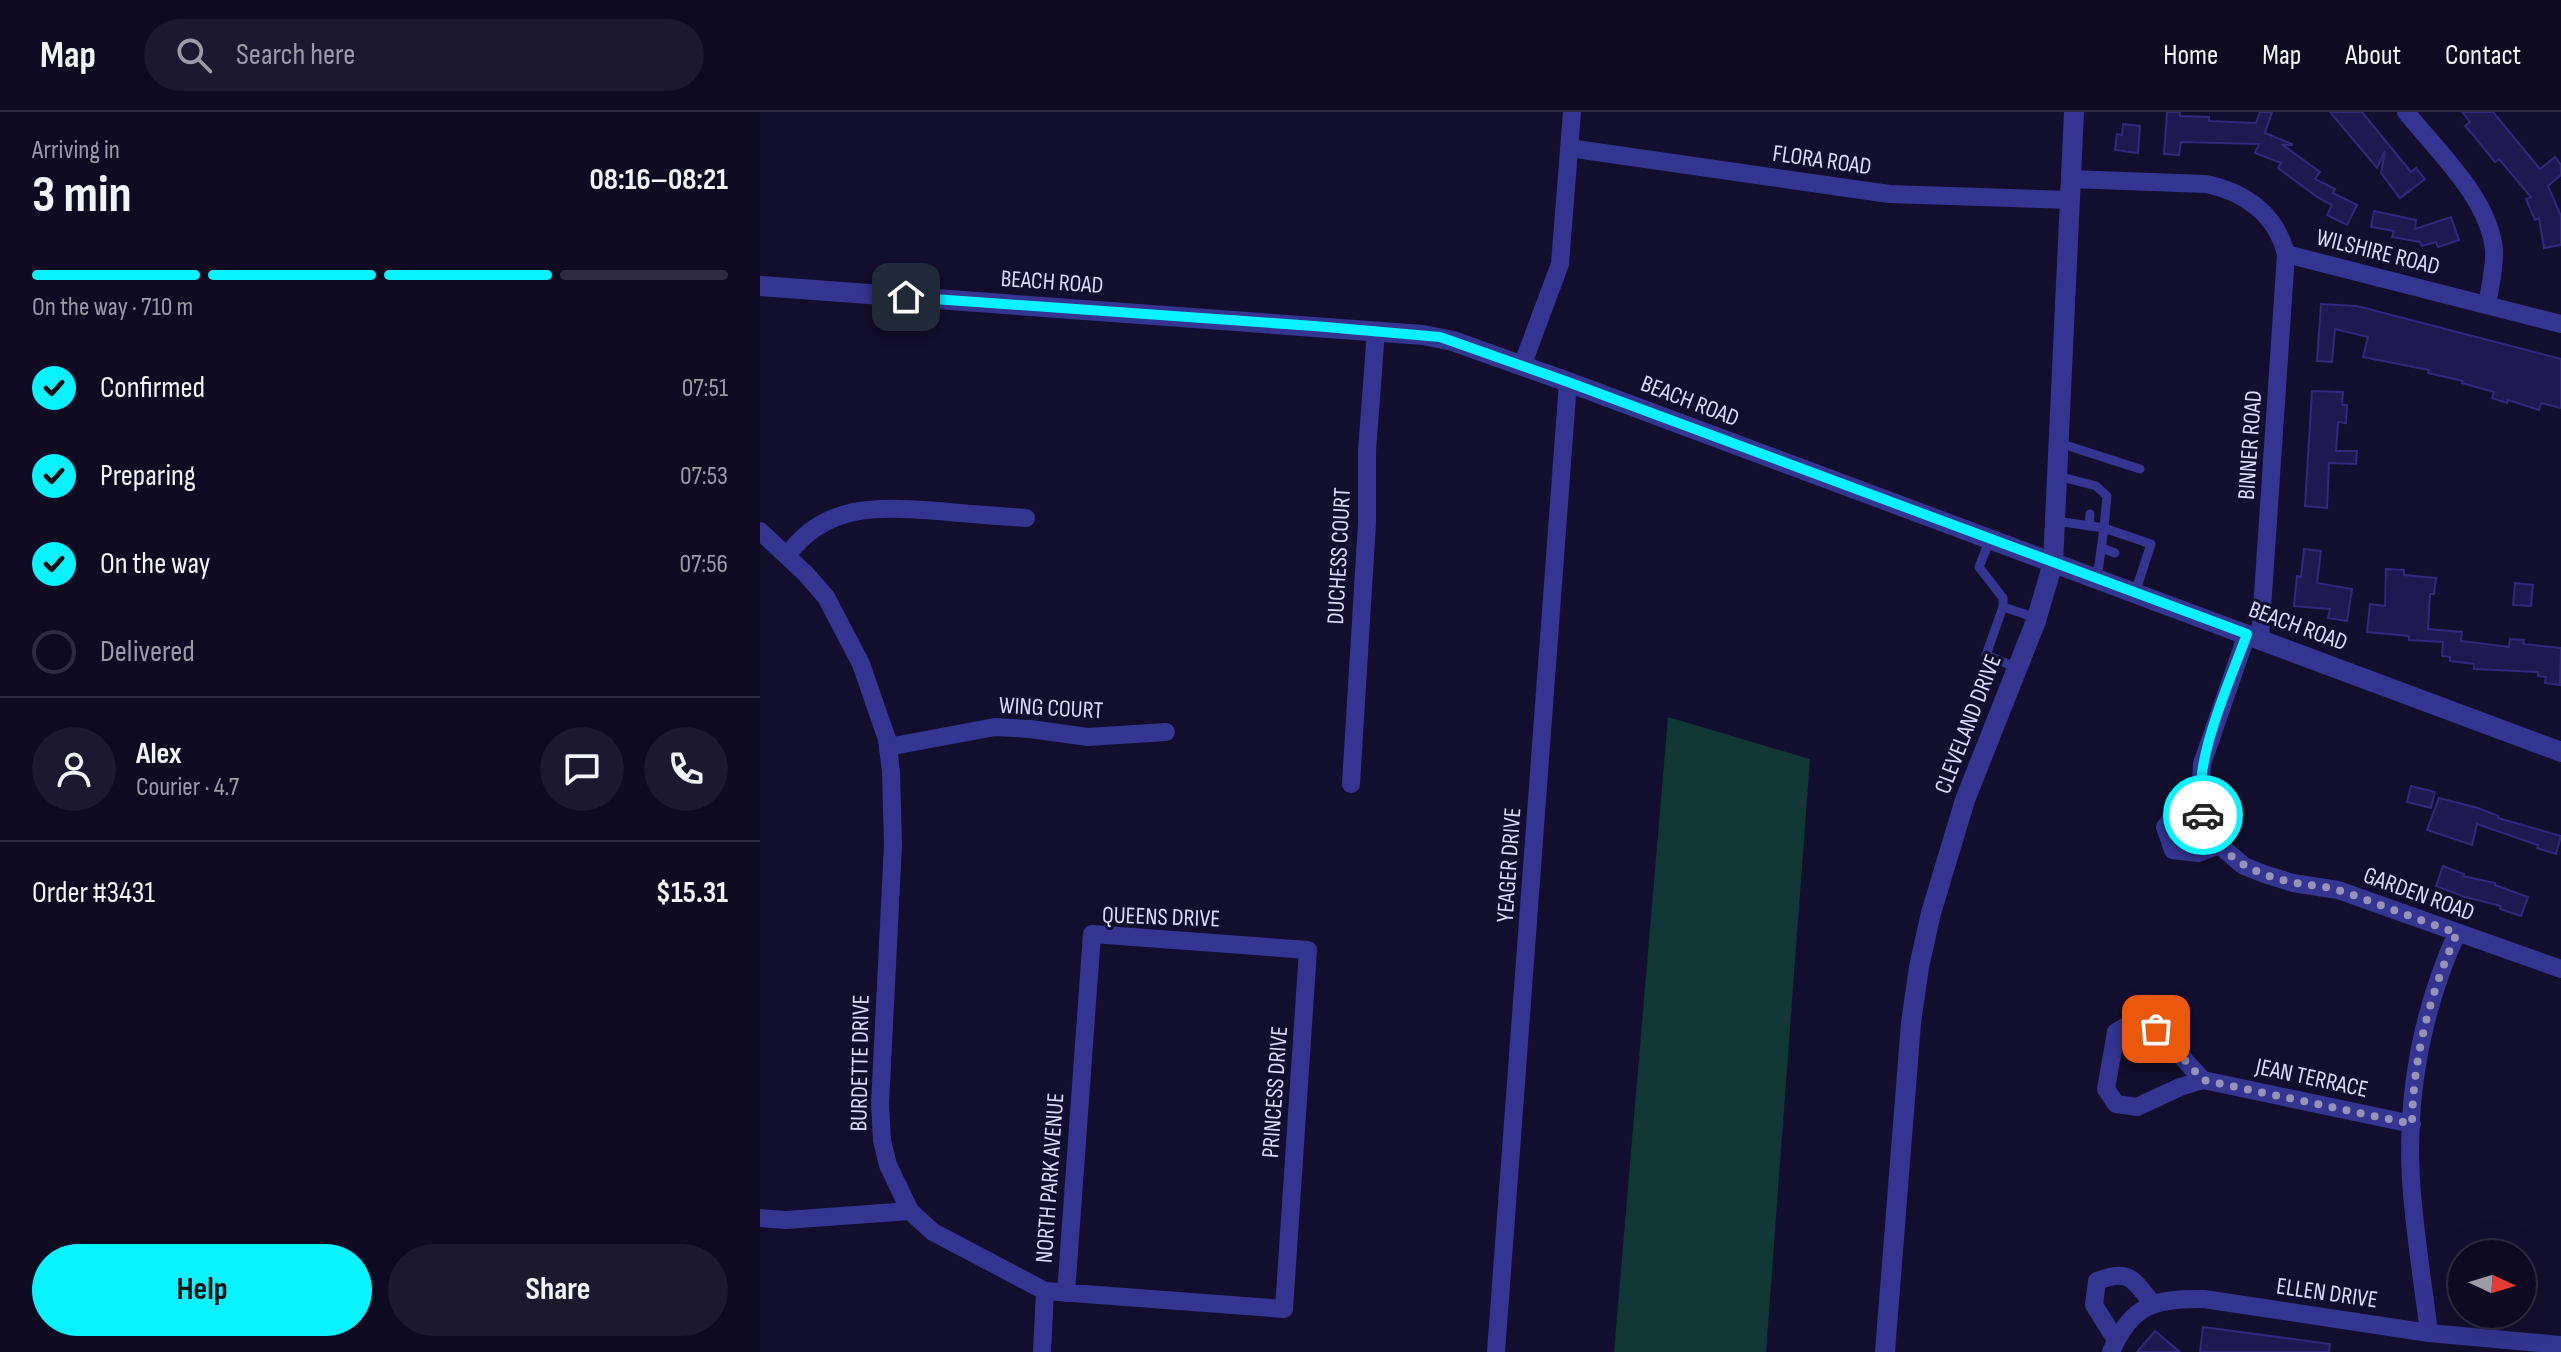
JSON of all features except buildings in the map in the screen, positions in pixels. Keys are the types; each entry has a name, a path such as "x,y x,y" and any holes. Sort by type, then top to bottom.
{"street":[{"path":"1522,366 1560,264 1572,112"},
{"name":"CLEVELAND DRIVE","path":"1885,1352 1911,1023 1919,967 1931,913 1965,800 2037,618 2053,563 2074,112"},
{"path":"2406,112 2480,202 2488,221 2494,253 2487,305"},
{"name":"FLORA ROAD","path":"1569,148 1889,194 2069,200"},
{"name":"WILSHIRE ROAD","path":"2070,179 2206,184 2225,188 2244,197 2275,225 2286,254 2561,324"},
{"name":"BINNER ROAD","path":"2254,637 2286,254"},
{"name":"BEACH ROAD","path":"760,286 1440,337 2561,752"},
{"name":"DUCHESS COURT","path":"1351,784 1376,331"},
{"name":"YEAGER DRIVE","path":"1496,1352 1568,382"},
{"path":"787,556 810,530 828,520 871,508 1026,518"},
{"name":"BURDETTE DRIVE","path":"760,531 826,597 870,685 888,747 893,845 880,1104 882,1140 888,1165 910,1211 933,1232 1045,1291 1284,1309 1289,1238"},
{"name":"GARDEN ROAD","path":"2254,637 2202,764 2200,802 2205,822 2219,845 2244,866 2264,874 2293,883 2338,890 2561,969"},
{"name":"WING COURT","path":"888,747 995,727 1088,737 1166,732"},
{"path":"2200,802 2180,809 2165,827 2173,850 2198,853 2219,845"},
{"path":"2429,1333 2411,1178 2412,1124 2419,1048 2438,975 2457,933"},
{"name":"QUEENS DRIVE","path":"1082,1066 1092,934 1308,950"},
{"name":"PRINCESS DRIVE","path":"1289,1238 1308,950"},
{"path":"2135,1021 2156,1029 2203,1080 2137,1107 2116,1104 2106,1089 2116,1032 2135,1021"},
{"name":"NORTH PARK AVENUE","path":"1066,1293 1082,1066"},
{"name":"JEAN TERRACE","path":"2203,1080 2412,1124"},
{"path":"760,1218 786,1220 910,1211"},
{"path":"2115,1274 2131,1278 2153,1304 2126,1323 2114,1346 2094,1305 2097,1281 2115,1274"},
{"name":"NORTH PARK AVENUE","path":"1042,1352 1045,1291"},
{"name":"ELLEN DRIVE","path":"2153,1304 2204,1299 2429,1333 2561,1345"}],"lane":[{"path":"2059,443 2140,469"},
{"path":"2058,476 2091,488 2096,486 2107,496 2097,579"},
{"path":"2089,526 2090,514"},
{"path":"2055,521 2104,528 2151,544 2135,593"},
{"path":"1990,539 1979,567 2003,598 2003,607 1986,655 2018,668"},
{"path":"2102,548 2115,553"},
{"path":"2134,560 2145,563"},
{"path":"2003,607 2037,618"}],"green space":[{"path":"1668,717 1810,759 1766,1352 1614,1352"}],"way so far":[{"path":"2156,1029 2203,1080 2412,1124 2419,1048 2438,975 2457,933 2338,890 2293,883 2244,866 2219,845 2203,815"}],"route":[{"path":"906,297 1440,337 2247,634 2202,764 2200,802 2203,815"}]}
